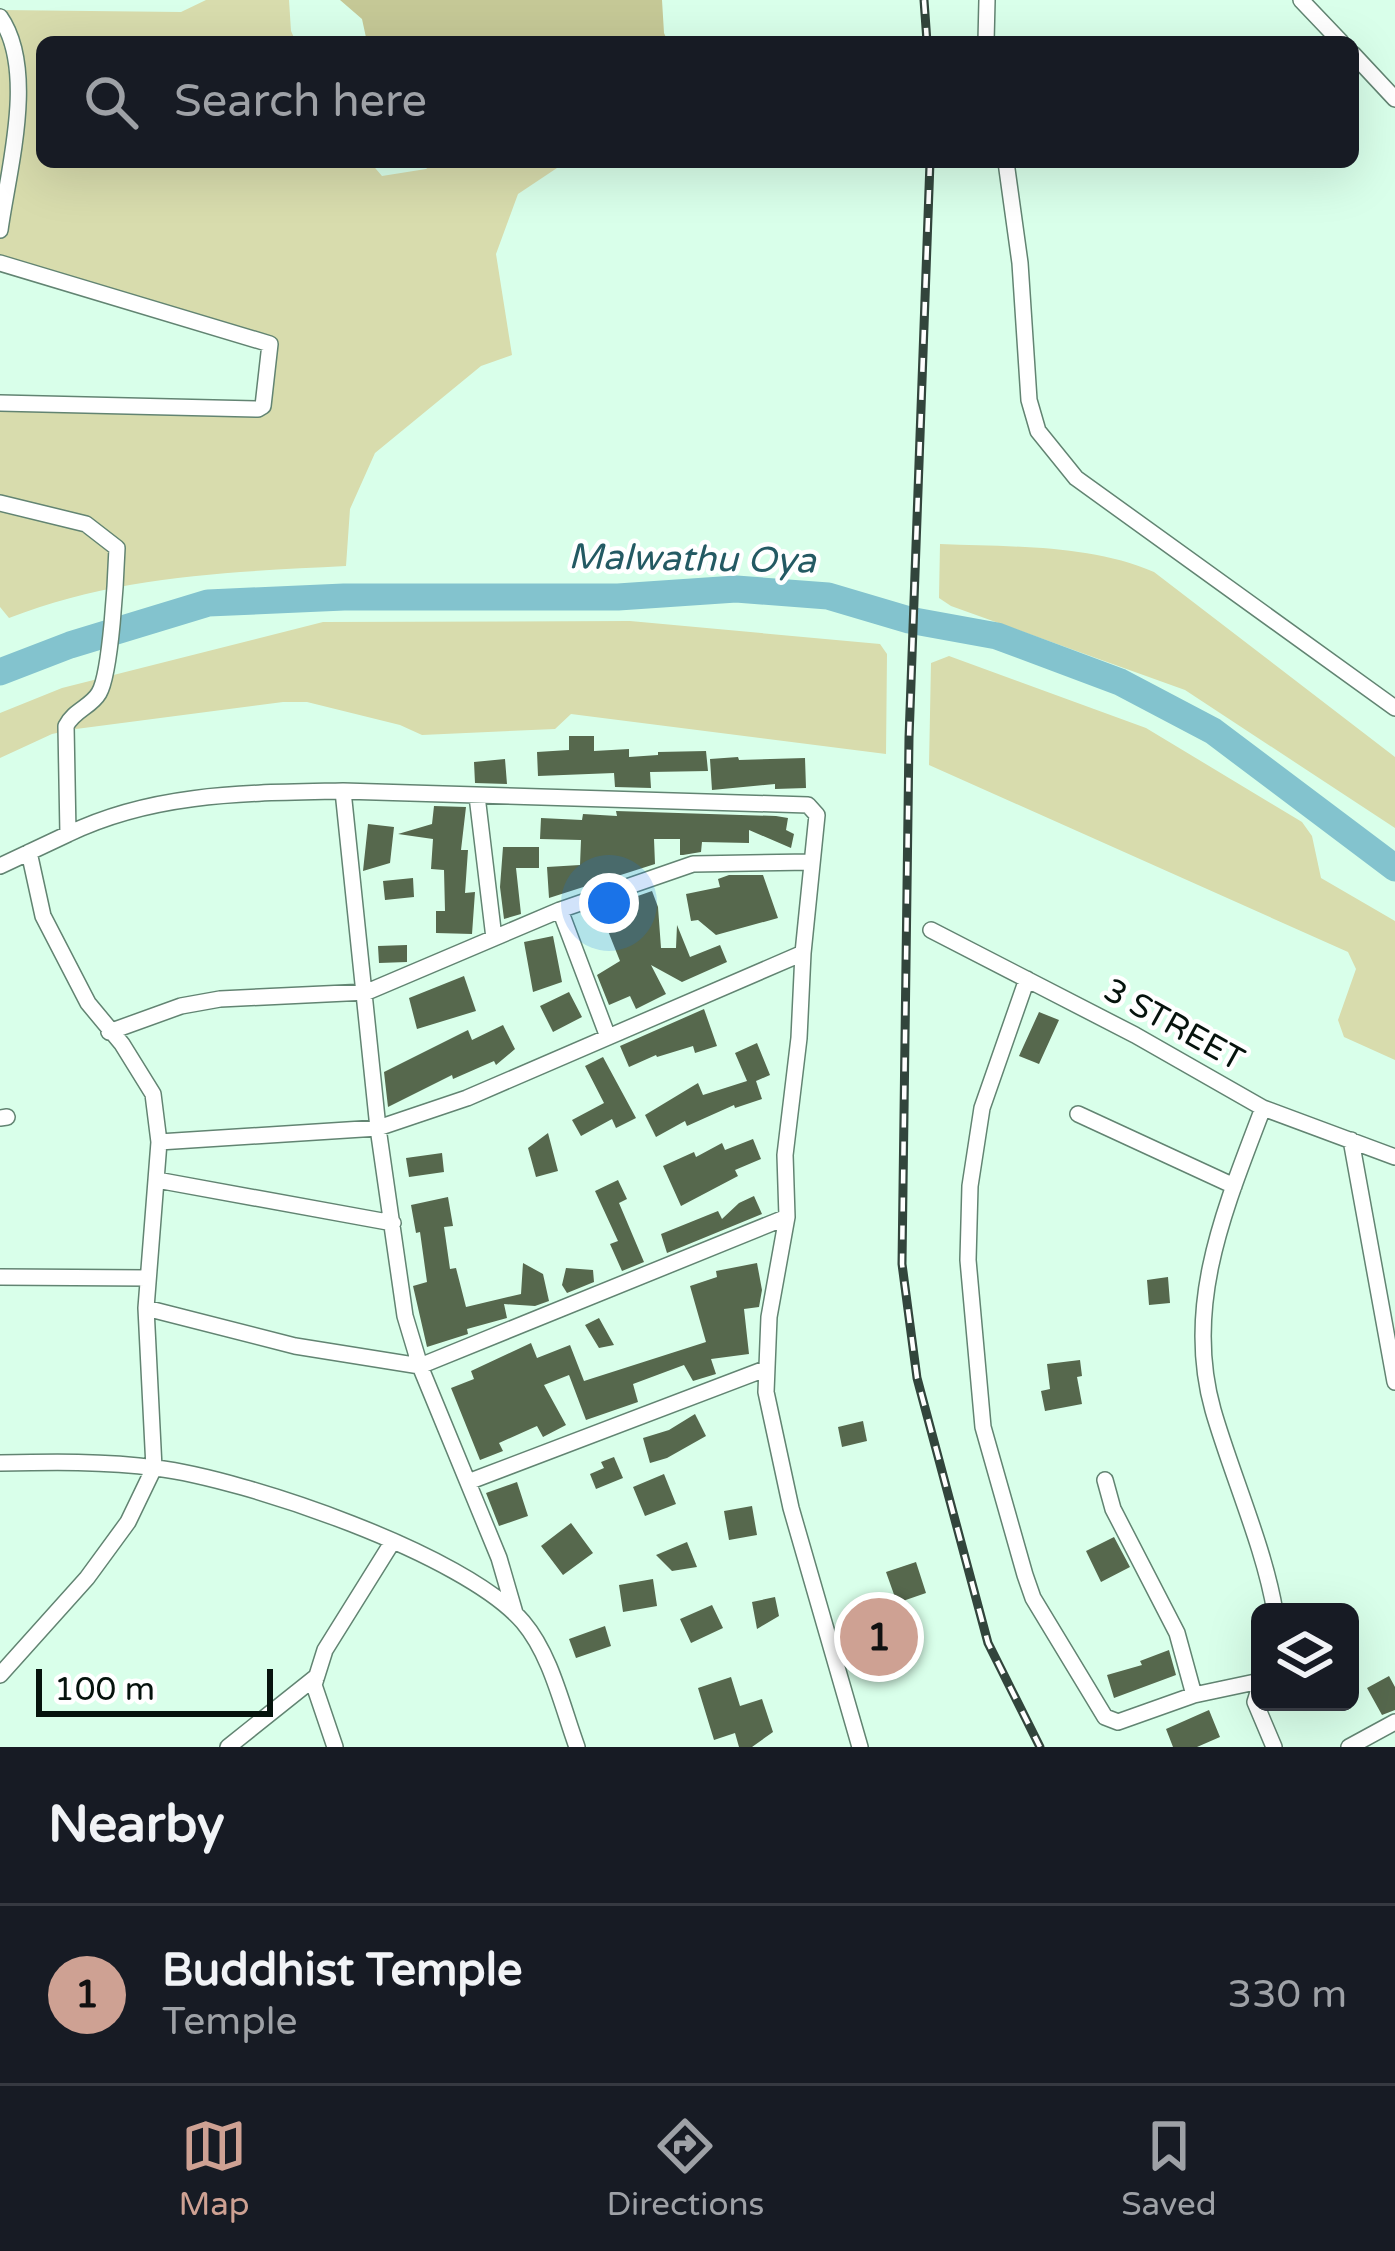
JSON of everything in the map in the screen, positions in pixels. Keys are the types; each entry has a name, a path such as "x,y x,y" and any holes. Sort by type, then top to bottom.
{"street":[{"path":"986,36 987,0"},
{"path":"1301,0 1335,36"},
{"path":"0,17 12,45 19,97 0,230"},
{"path":"1359,60 1395,99"},
{"path":"1007,168 1020,263 1029,400 1038,431 1056,458 1076,478 1395,708"},
{"path":"0,262 270,344 263,406 258,410 0,403"},
{"path":"0,502 86,524 118,548 108,663 97,698 72,714 66,726 68,834"},
{"path":"343,791 378,1128 405,1316 420,1366 500,1558 515,1612"},
{"path":"0,866 130,809 220,794 343,791 808,805 817,814 785,1155 787,1217 765,1369 770,1418 791,1508 860,1747"},
{"path":"477,796 494,938"},
{"path":"0,1675 86,1578 128,1522 154,1468 146,1308 159,1142 153,1094 122,1044 88,1004 43,916 29,852"},
{"path":"109,1032 200,1003 367,992 560,910 693,864 811,862"},
{"path":"560,910 608,1037"},
{"name":"3 STREET","path":"931,930 1263,1108 1395,1157"},
{"path":"159,1142 378,1128 467,1098 803,953"},
{"path":"1027,979 982,1108 970,1186 969,1290 983,1427 1034,1598 1105,1718 1118,1722 1194,1695 1251,1685"},
{"path":"1263,1108 1234,1186 1203,1298 1202,1340 1211,1403 1272,1603"},
{"path":"1078,1114 1234,1186"},
{"path":"1351,1140 1395,1382"},
{"path":"157,1180 393,1223"},
{"path":"146,1308 295,1346 420,1366 787,1217"},
{"path":"0,1277 148,1278"},
{"path":"468,1482 765,1369"},
{"path":"0,1463 154,1468 244,1488 393,1541 472,1580 515,1612 551,1674 577,1747"},
{"path":"1105,1480 1113,1509 1177,1633 1194,1695"},
{"path":"335,1747 314,1685 325,1651 393,1541"},
{"path":"228,1747 317,1676"},
{"path":"1259,1711 1274,1747"},
{"path":"1349,1747 1395,1722"}],"green space":[{"path":"206,0 289,0 293,36 36,36 36,168 375,168 382,176 427,168 557,168 518,194 496,254 512,355 481,366 375,453 350,509 346,566 133,584 9,618 0,607 0,403 258,409 270,345 0,263 0,10 181,12"},
{"path":"340,0 662,0 665,36 366,36 362,19"},
{"path":"940,544 1076,552 1154,572 1395,757 1395,828 1185,690 951,606 939,598"},
{"path":"630,621 880,644 887,654 886,754 571,714 555,729 422,735 307,702 283,702 76,729 52,734 0,758 0,713 62,688 323,622"},
{"path":"949,656 1146,728 1302,822 1312,836 1321,878 1395,921 1395,1060 1344,1037 1338,1020 1356,969 1348,952 929,765 931,663"}],"building":[{"path":"569,736 594,736 594,751 629,749 629,757 706,751 708,771 650,772 651,788 615,787 614,773 538,776 537,752 569,750"},
{"path":"805,758 806,788 775,789 775,784 712,790 710,759"},
{"path":"505,759 507,784 475,783 474,762"},
{"path":"434,806 466,807 461,850 468,850 465,893 475,892 472,934 436,933 436,911 445,911 444,870 431,869 433,839 398,834 432,824"},
{"path":"616,811 776,816 788,818 786,830 794,834 791,848 749,830 749,843 702,842 701,852 683,855 680,839 654,839 655,864 549,898 547,867 580,865 581,840 540,839 541,818 582,820 583,814 617,816"},
{"path":"368,824 394,827 390,863 363,871"},
{"path":"503,847 539,847 539,868 516,868 521,914 504,919 500,887"},
{"path":"763,875 778,918 716,935 698,920 691,921 686,894 720,887 718,879"},
{"path":"413,878 414,897 385,900 383,881"},
{"path":"652,891 661,948 676,948 677,925 690,957 720,945 727,962 682,982 651,965 666,994 636,1009 630,996 609,1005 597,975 620,961 606,926 615,924 612,905"},
{"path":"553,936 562,982 533,992 524,942"},
{"path":"407,945 407,962 379,963 378,946"},
{"path":"464,976 476,1011 417,1029 409,998"},
{"path":"569,992 582,1017 553,1032 540,1006"},
{"path":"704,1009 717,1046 695,1053 693,1046 629,1067 620,1046"},
{"path":"1039,1012 1059,1020 1039,1064 1019,1056"},
{"path":"503,1025 515,1049 496,1065 494,1061 453,1079 452,1075 388,1107 384,1072 468,1030 472,1040"},
{"path":"757,1043 770,1075 756,1081 762,1099 734,1105 687,1126 685,1121 656,1137 645,1115 698,1083 703,1095 747,1081 735,1053"},
{"path":"603,1057 636,1118 616,1128 612,1119 581,1136 572,1120 604,1103 585,1066"},
{"path":"548,1133 558,1171 536,1177 528,1148"},
{"path":"753,1139 761,1159 735,1170 738,1176 681,1206 663,1166 694,1152 696,1157 722,1143 725,1150"},
{"path":"442,1153 444,1172 409,1177 406,1158"},
{"path":"618,1180 627,1199 619,1203 644,1262 622,1271 610,1244 618,1241 595,1191"},
{"path":"754,1196 762,1214 667,1253 661,1234 718,1211 722,1219"},
{"path":"448,1197 453,1226 444,1227 450,1269 456,1268 466,1307 521,1294 523,1263 543,1274 549,1301 535,1306 504,1304 507,1318 427,1347 413,1286 427,1282 411,1205"},
{"path":"757,1263 762,1290 759,1307 744,1309 749,1354 711,1359 716,1374 693,1381 684,1365 633,1384 638,1402 586,1420 569,1375 544,1385 566,1425 543,1437 537,1426 499,1443 503,1451 480,1460 451,1388 474,1379 471,1371 531,1343 537,1358 570,1345 584,1381 706,1342 690,1286 717,1277 716,1271"},
{"path":"566,1268 593,1270 594,1282 567,1293 562,1285"},
{"path":"1168,1277 1170,1303 1149,1305 1147,1280"},
{"path":"599,1318 614,1345 599,1348 585,1325"},
{"path":"1080,1360 1082,1376 1077,1377 1082,1404 1045,1411 1041,1391 1050,1389 1047,1364"},
{"path":"695,1414 706,1436 650,1463 643,1438 669,1430"},
{"path":"863,1421 867,1441 842,1447 838,1427"},
{"path":"614,1457 623,1478 596,1489 590,1474"},
{"path":"664,1474 676,1504 645,1516 633,1487"},
{"path":"517,1482 528,1516 499,1526 486,1493"},
{"path":"752,1506 757,1535 729,1540 724,1511"},
{"path":"571,1523 593,1553 563,1575 541,1546"},
{"path":"1114,1537 1130,1567 1101,1582 1086,1551"},
{"path":"687,1542 697,1567 672,1571 656,1555"},
{"path":"916,1562 926,1593 897,1603 886,1572"},
{"path":"653,1579 657,1606 623,1612 619,1585"},
{"path":"775,1597 779,1616 757,1629 752,1602"},
{"path":"712,1605 723,1628 691,1643 680,1619"},
{"path":"605,1626 611,1646 576,1658 569,1639"},
{"path":"1169,1650 1176,1675 1114,1698 1107,1675 1142,1665 1140,1661"},
{"path":"1389,1676 1395,1687 1395,1710 1382,1715 1367,1688"},
{"path":"731,1677 740,1706 762,1699 773,1732 752,1747 739,1747 735,1733 714,1740 698,1688"},
{"path":"1209,1710 1220,1737 1197,1747 1173,1747 1166,1729"}],"waterway":[{"name":"Malwathu Oya","path":"0,672 208,603 344,597 618,597 736,589 828,596 909,620 997,636 1120,682 1213,731 1395,868"}],"railway":[{"path":"924,0 927,36"},
{"path":"930,168 909,738 902,1264 917,1378 988,1643 1040,1747"}],"place":[{"name":"Buddhist Temple","path":"879,1637"}]}
